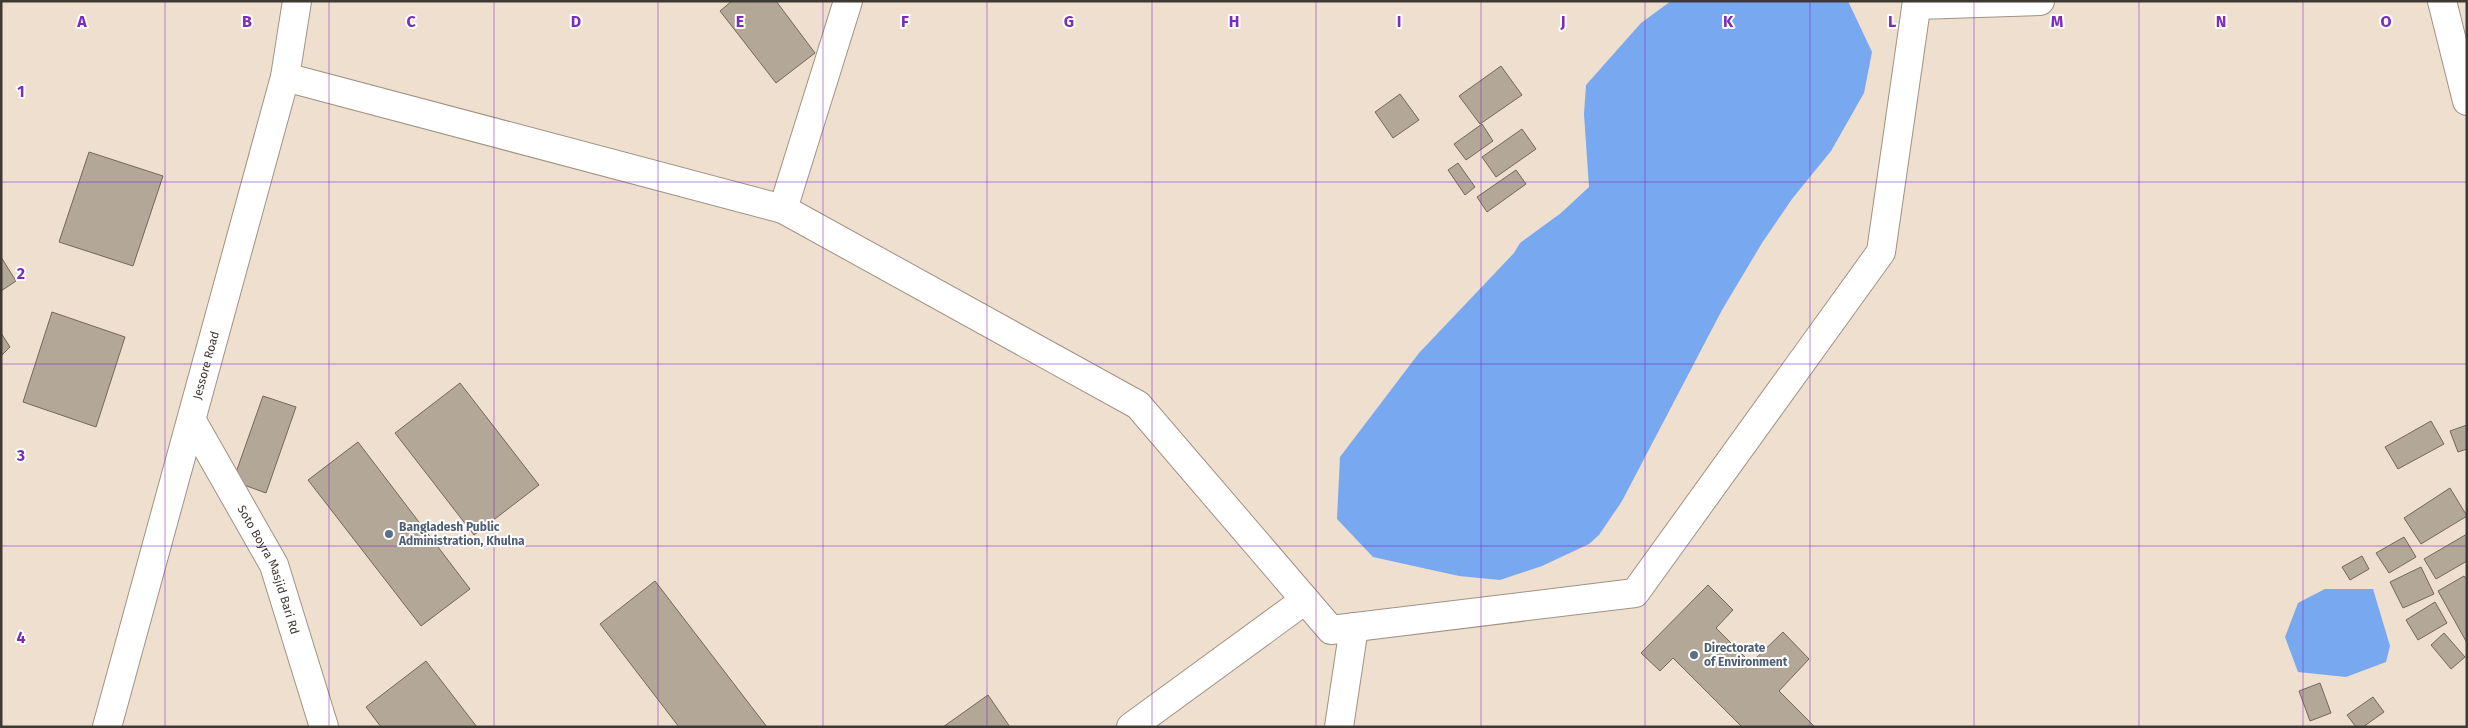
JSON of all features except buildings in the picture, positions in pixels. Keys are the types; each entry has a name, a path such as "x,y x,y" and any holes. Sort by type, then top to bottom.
{"main road":[{"name":"Jessore Road","path":"107,727 285,77 297,1"},
{"path":"783,209 848,1"},
{"path":"285,77 783,209 1138,405 1331,630 1635,594 1881,252 1917,3 2040,1"},
{"path":"2442,1 2467,101"},
{"name":"Soto Boyra Masjid Bari Rd","path":"192,421 274,565 324,727"},
{"path":"1131,727 1305,600"},
{"path":"1339,727 1354,627"}],"water":[{"path":"1671,1 1848,1 1872,52 1864,93 1831,151 1792,199 1762,243 1722,310 1622,501 1599,535 1589,544 1542,566 1500,580 1459,576 1373,557 1337,519 1340,457 1419,353 1514,253 1520,243 1561,213 1589,187 1584,114 1586,85 1641,23"},
{"path":"2325,589 2373,589 2390,646 2386,662 2346,677 2298,672 2285,637 2298,603"}],"place":[{"name":"Bangladesh Public Administration, Khulna","path":"389,534"},
{"name":"Directorate of Environment","path":"1694,655"}]}
